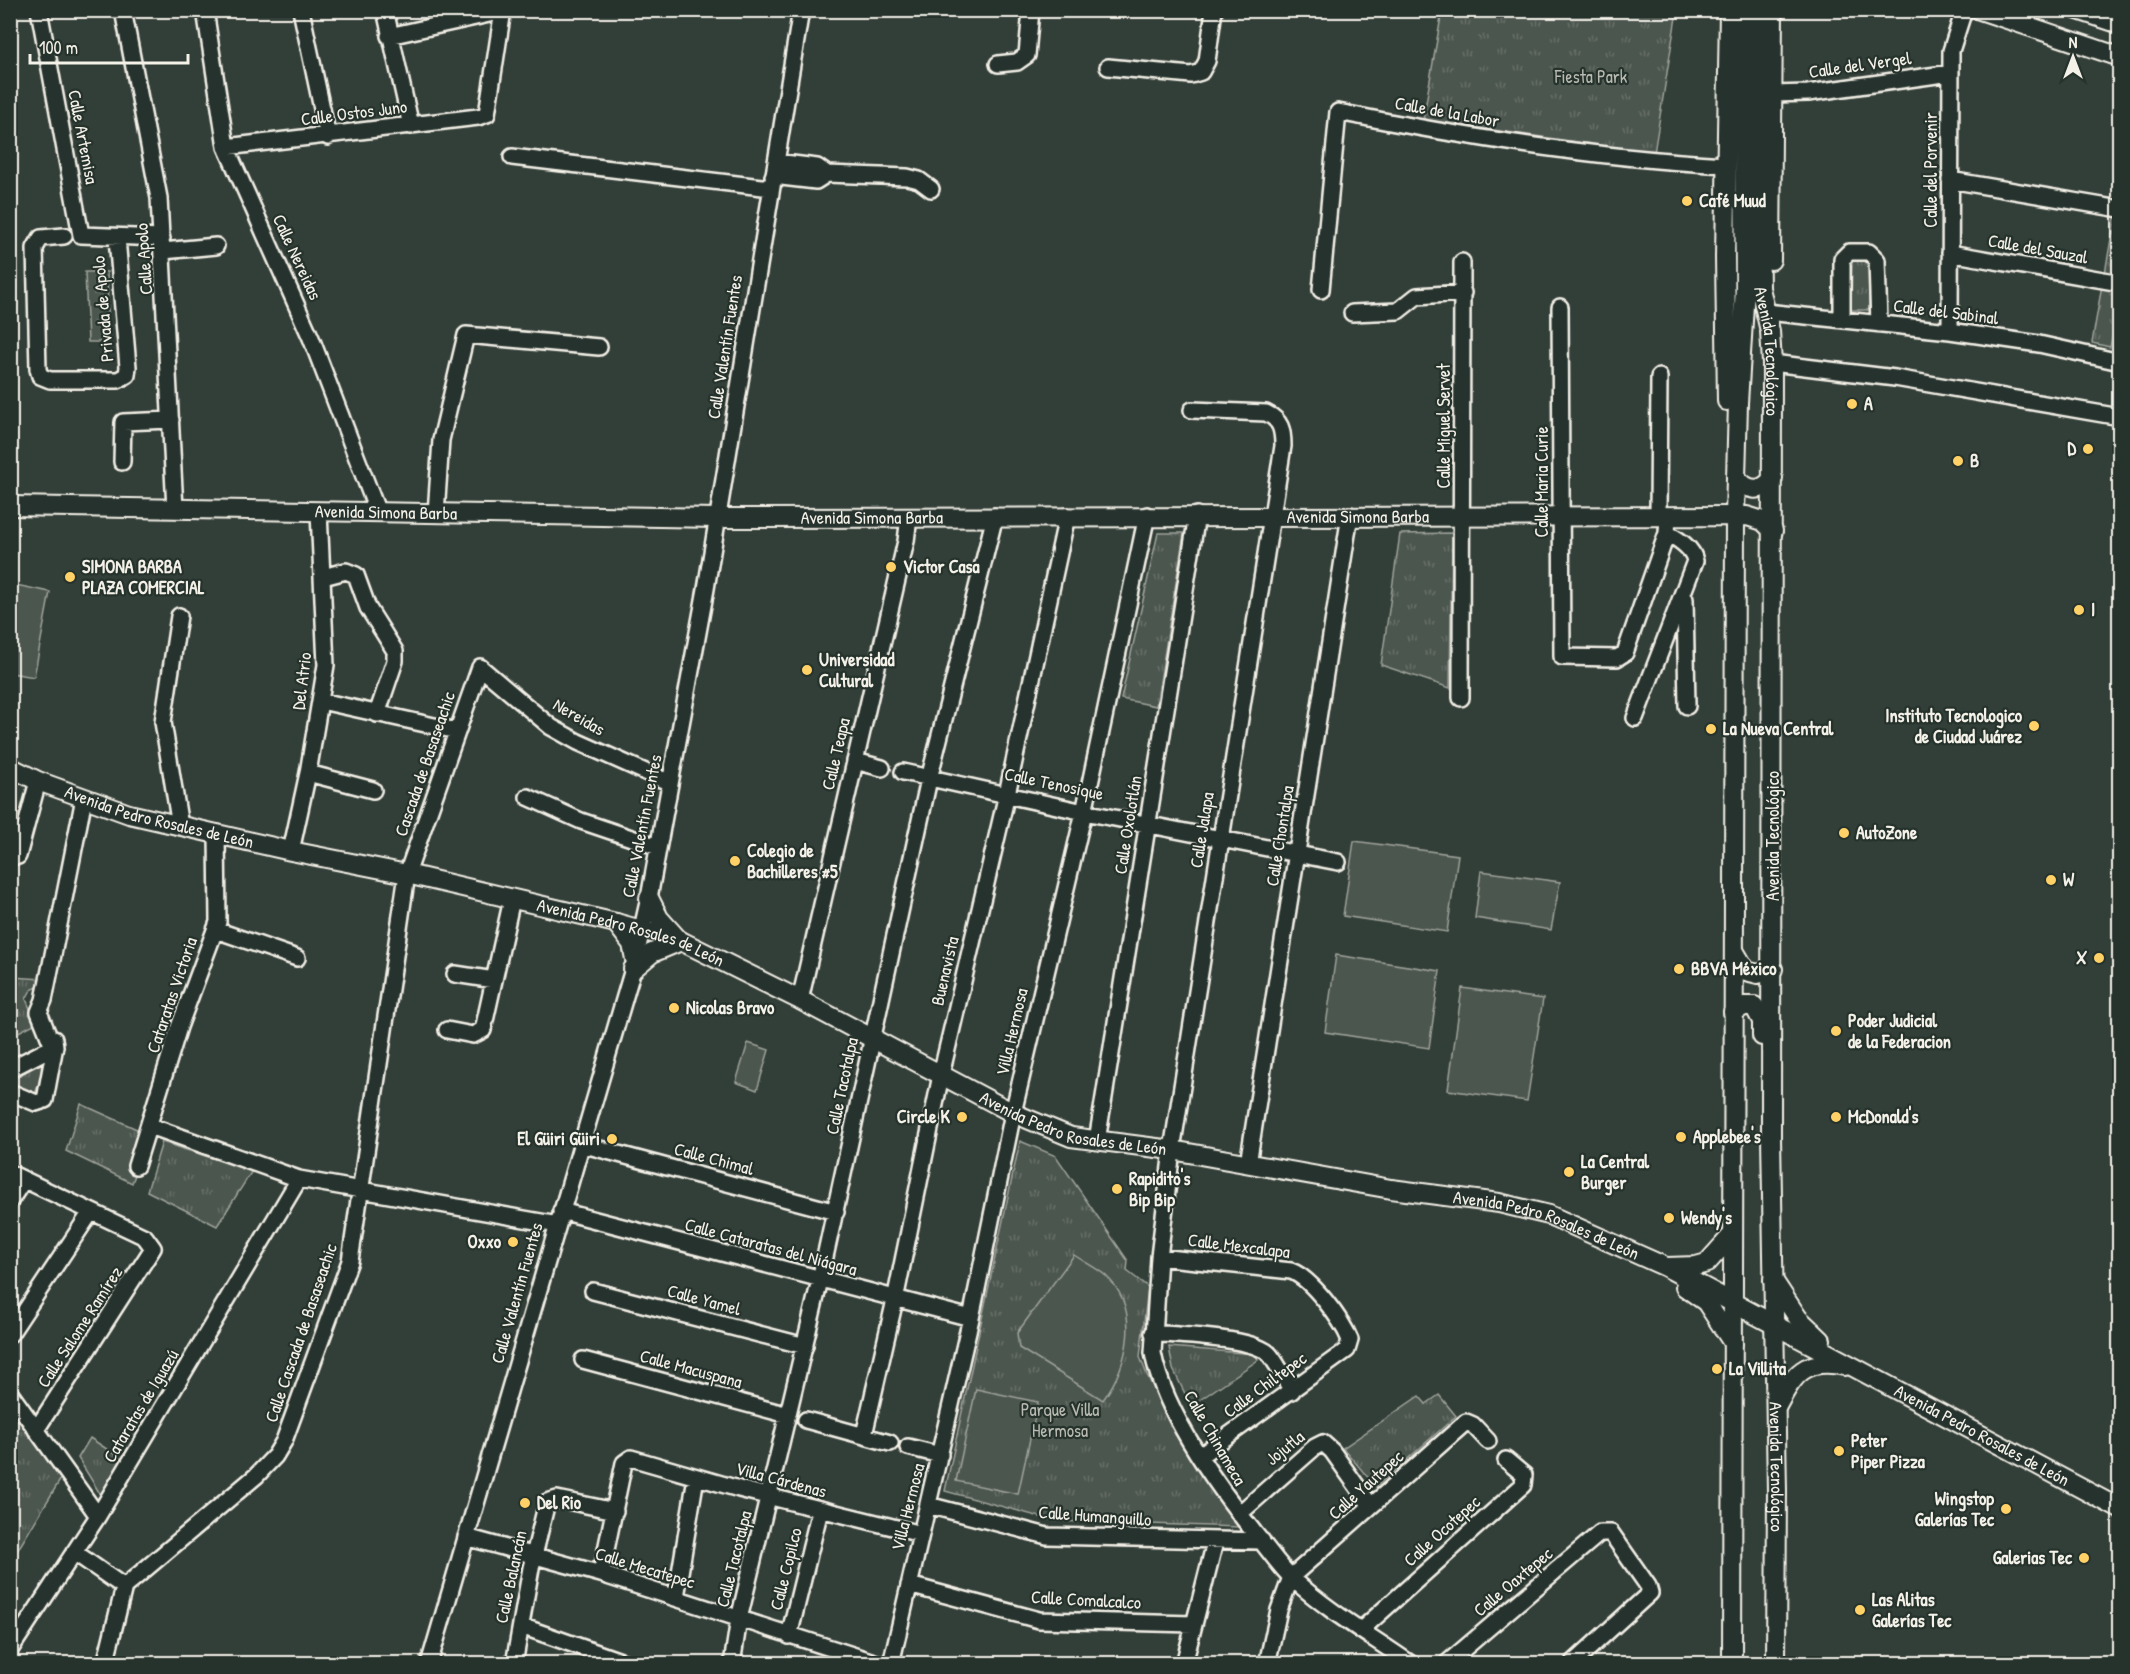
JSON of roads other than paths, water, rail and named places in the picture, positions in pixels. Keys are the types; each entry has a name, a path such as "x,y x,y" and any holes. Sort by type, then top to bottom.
{"main road":[{"path":"1729,10 1726,165 1728,480 1735,516"},
{"name":"Avenida Tecnológico","path":"1743,10 1752,288 1766,312 1772,363 1771,1165 1776,1408 1776,1664"},
{"name":"Avenida Tecnológico","path":"1732,1664 1735,516 1738,403 1752,288 1756,10"},
{"path":"1766,312 1770,293 1773,10"},
{"path":"1980,10 2120,57"},
{"path":"2078,10 2120,24"},
{"path":"1736,477 1747,487 1757,490 1767,485 1773,478"},
{"name":"Avenida Simona Barba","path":"10,506 717,518 1463,515 1562,516 1664,522 1735,516 1760,519 1773,531"},
{"name":"Avenida Pedro Rosales de León","path":"10,767 38,781 129,813 291,851 407,874 642,929 681,941 800,1000 1013,1113 1058,1133 1097,1141 1172,1150 1391,1189 1534,1210 1666,1267 2120,1509"},
{"path":"649,898 667,931 681,941"},
{"path":"616,923 632,944 634,964 652,953 681,941"},
{"path":"1734,948 1738,962 1746,972 1758,974 1773,969"},
{"path":"1733,1012 1744,1006 1754,1006 1762,1021 1762,1131 1771,1165"},
{"path":"1733,1234 1707,1263 1696,1266 1666,1267 1672,1279 1706,1302 1733,1343"},
{"path":"1773,1280 1793,1312 1811,1332 1861,1370"},
{"path":"1776,1408 1788,1385 1806,1367 1831,1363 1861,1370"}],"street":[{"name":"Calle Artemisa","path":"39,10 81,236 117,238"},
{"name":"Calle Apolo","path":"123,10 159,198 175,509"},
{"name":"Calle Nereidas","path":"205,10 226,147 311,338 378,513"},
{"path":"301,10 328,137"},
{"path":"385,10 411,126"},
{"name":"Calle Valentín Fuentes","path":"429,1664 634,964 649,898 717,518 801,10"},
{"path":"998,64 1017,62 1027,55 1031,10"},
{"path":"1108,66 1191,75 1201,72 1208,61 1214,10"},
{"name":"Calle del Porvenir","path":"1950,331 1951,51 1964,10"},
{"path":"389,36 503,11"},
{"name":"Calle Ostos Juno","path":"226,147 328,137 487,114 503,11"},
{"name":"Calle del Vergel","path":"1773,94 1808,93 1951,73"},
{"name":"Calle de la Labor","path":"1321,290 1338,112 1451,134 1590,154 1726,165"},
{"path":"512,157 773,175 818,167 827,174 907,177 919,180 931,189"},
{"path":"1950,180 2120,209"},
{"name":"Privada de Apolo","path":"64,236 41,238 34,248 38,369 40,376 50,380 118,380 126,375 128,367 117,238"},
{"path":"117,238 163,244 216,246"},
{"path":"1842,319 1842,259 1849,252 1869,252 1876,256 1877,260 1879,324"},
{"name":"Calle del Sauzal","path":"1950,253 2120,283"},
{"name":"Calle Miguel Servet","path":"1461,698 1462,262"},
{"path":"1352,313 1398,312 1417,296 1463,293"},
{"name":"Calle Maria Curie","path":"1560,308 1562,657 1617,658 1623,656 1664,522"},
{"name":"Calle del Sabinal","path":"1766,312 1950,331 2038,344 2120,362"},
{"path":"436,514 441,440 466,335 598,347"},
{"path":"1772,363 1895,378 2120,417"},
{"path":"1635,718 1694,568 1695,556 1664,522 1659,377"},
{"name":"Calle Jalapa","path":"1172,1150 1283,446 1283,433 1278,420 1259,411 1192,410"},
{"path":"122,462 123,422 171,420"},
{"name":"Del Atrio","path":"291,851 321,701 326,647 319,512"},
{"name":"Villa Hermosa","path":"891,1664 971,1318 1013,1113 1084,812 1147,515"},
{"name":"Calle Oxolotlán","path":"1097,1141 1197,515"},
{"name":"Calle Chontalpa","path":"1248,1164 1350,515"},
{"name":"Calle Tacotalpa","path":"732,1664 739,1619 836,1212 929,779 995,516"},
{"name":"Buenavista","path":"864,1435 896,1300 941,1075 1007,794 1067,516"},
{"name":"Calle Teapa","path":"800,1000 906,541 909,517"},
{"path":"323,577 352,572 356,575 368,608 395,651 395,661 377,714"},
{"path":"1685,590 1687,706"},
{"path":"179,616 163,722 180,826"},
{"name":"Nereidas","path":"480,668 551,727 670,783"},
{"name":"Cascada de Basaseachic","path":"407,874 480,668"},
{"path":"321,701 457,731"},
{"path":"855,761 882,768"},
{"name":"Calle Tenosique","path":"903,772 1084,812 1338,862"},
{"path":"308,773 373,790"},
{"path":"18,856 17,834 38,781"},
{"path":"528,797 581,821 658,847"},
{"path":"10,1092 36,1103 45,1100 54,1046 39,1017 39,1008 44,1000 84,798"},
{"name":"Cataratas Victoria","path":"136,1166 179,1027 216,930 218,914 217,833"},
{"name":"Calle Cascada de Basaseachic","path":"124,1587 256,1476 275,1456 284,1441 350,1261 358,1191 407,874"},
{"path":"447,1030 473,1035 481,1032 512,899"},
{"path":"216,930 297,958"},
{"path":"454,974 494,980"},
{"path":"10,1070 54,1046"},
{"name":"Calle Cataratas del Niágara","path":"150,1126 299,1179 358,1191 560,1218 971,1318"},
{"name":"Calle Chimal","path":"581,1144 836,1212"},
{"name":"Calle Chinameca","path":"1172,1150 1152,1333 1156,1368 1200,1456 1239,1514 1291,1577 1330,1610 1411,1664"},
{"path":"10,1201 17,1177 91,1212 10,1334"},
{"name":"Cataratas de Iguazú","path":"10,1650 98,1516 299,1179"},
{"name":"Calle Salome Ramírez","path":"36,1430 152,1253 152,1245 145,1237 91,1212"},
{"name":"Calle Mexcalapa","path":"1159,1257 1291,1271 1300,1274 1310,1282 1348,1336 1350,1343"},
{"name":"Calle Yamel","path":"593,1291 805,1347"},
{"path":"1152,1333 1252,1345 1263,1349 1270,1355 1292,1391"},
{"name":"Calle Chiltepec","path":"1200,1456 1347,1350 1350,1343"},
{"name":"Calle Macuspana","path":"583,1360 788,1415"},
{"path":"10,1393 98,1516"},
{"path":"806,1420 890,1443"},
{"name":"Calle Yautepec","path":"1291,1577 1466,1422 1473,1425 1488,1441"},
{"name":"Jojutla","path":"1239,1514 1315,1447 1323,1443 1332,1451 1371,1506"},
{"path":"908,1447 940,1455"},
{"name":"Villa Cárdenas","path":"615,1511 624,1463 627,1459 633,1459 769,1497 921,1534"},
{"name":"Calle Ocotepec","path":"1361,1630 1523,1485 1524,1475 1506,1460"},
{"path":"676,1597 696,1477"},
{"name":"Calle Balancán","path":"514,1664 531,1568 549,1500 565,1500 615,1511"},
{"name":"Calle Humanguillo","path":"928,1505 1047,1536 1262,1542"},
{"name":"Calle Copilco","path":"789,1636 820,1510"},
{"path":"601,1574 615,1511"},
{"name":"Calle Oaxtepec","path":"1446,1664 1605,1532 1611,1533 1648,1586 1650,1593 1572,1664"},
{"name":"Calle Mecatepec","path":"466,1538 601,1574 880,1664"},
{"path":"1184,1664 1215,1542"},
{"path":"74,1552 124,1587 105,1664"},
{"path":"1267,1664 1279,1610 1291,1577"},
{"name":"Calle Comalcalco","path":"909,1585 1039,1620 1193,1624"},
{"path":"520,1626 629,1664"}],"place":[{"name":"Café Muud","path":"1687,201"},
{"name":"A","path":"1852,404"},
{"name":"D","path":"2088,449"},
{"name":"B","path":"1958,461"},
{"name":"Victor Casa","path":"891,567"},
{"name":"SIMONA BARBA PLAZA COMERCIAL","path":"70,577"},
{"name":"I","path":"2079,610"},
{"name":"Universidad Cultural","path":"807,670"},
{"name":"Instituto Tecnologico de Ciudad Juárez","path":"2034,726"},
{"name":"La Nueva Central","path":"1711,729"},
{"name":"AutoZone","path":"1844,833"},
{"name":"Colegio de Bachilleres #5","path":"735,861"},
{"name":"W","path":"2051,880"},
{"name":"X","path":"2099,958"},
{"name":"BBVA México","path":"1679,969"},
{"name":"Nicolas Bravo","path":"674,1008"},
{"name":"Poder Judicial de la Federacion","path":"1836,1031"},
{"name":"Circle K","path":"962,1117"},
{"name":"McDonald's","path":"1836,1117"},
{"name":"Applebee's","path":"1681,1137"},
{"name":"El Güiri Güiri","path":"612,1139"},
{"name":"La Central Burger","path":"1569,1172"},
{"name":"Rapidito's Bip Bip","path":"1117,1189"},
{"name":"Wendy's","path":"1669,1218"},
{"name":"Oxxo","path":"513,1242"},
{"name":"La Villita","path":"1717,1369"},
{"name":"Peter Piper Pizza","path":"1839,1451"},
{"name":"Del Rio","path":"525,1503"},
{"name":"Wingstop Galerías Tec","path":"2006,1509"},
{"name":"Galerias Tec","path":"2084,1558"},
{"name":"Las Alitas Galerías Tec","path":"1860,1610"}],"park label":[{"name":"Fiesta Park","path":"1591,77"},
{"name":"Parque Villa Hermosa","path":"1060,1420"}]}
